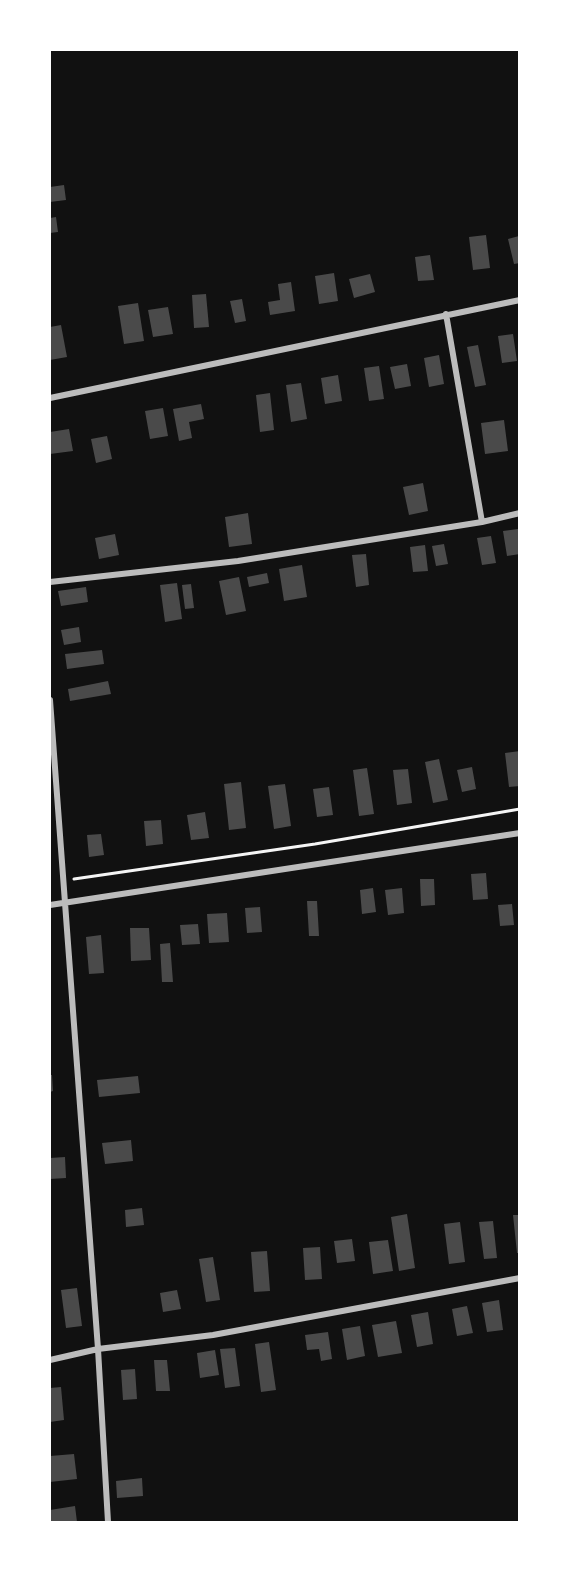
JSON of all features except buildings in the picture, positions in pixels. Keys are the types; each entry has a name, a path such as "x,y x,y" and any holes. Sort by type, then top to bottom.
{"street":[{"path":"50,398 519,300"},
{"path":"446,314 482,522"},
{"path":"50,582 238,561 482,522 519,513"},
{"path":"50,700 98,1349 108,1522"},
{"path":"50,904 519,832"},
{"path":"50,1360 98,1349 213,1335 519,1278"}],"path":[{"path":"62,880 315,844 519,809"}]}
